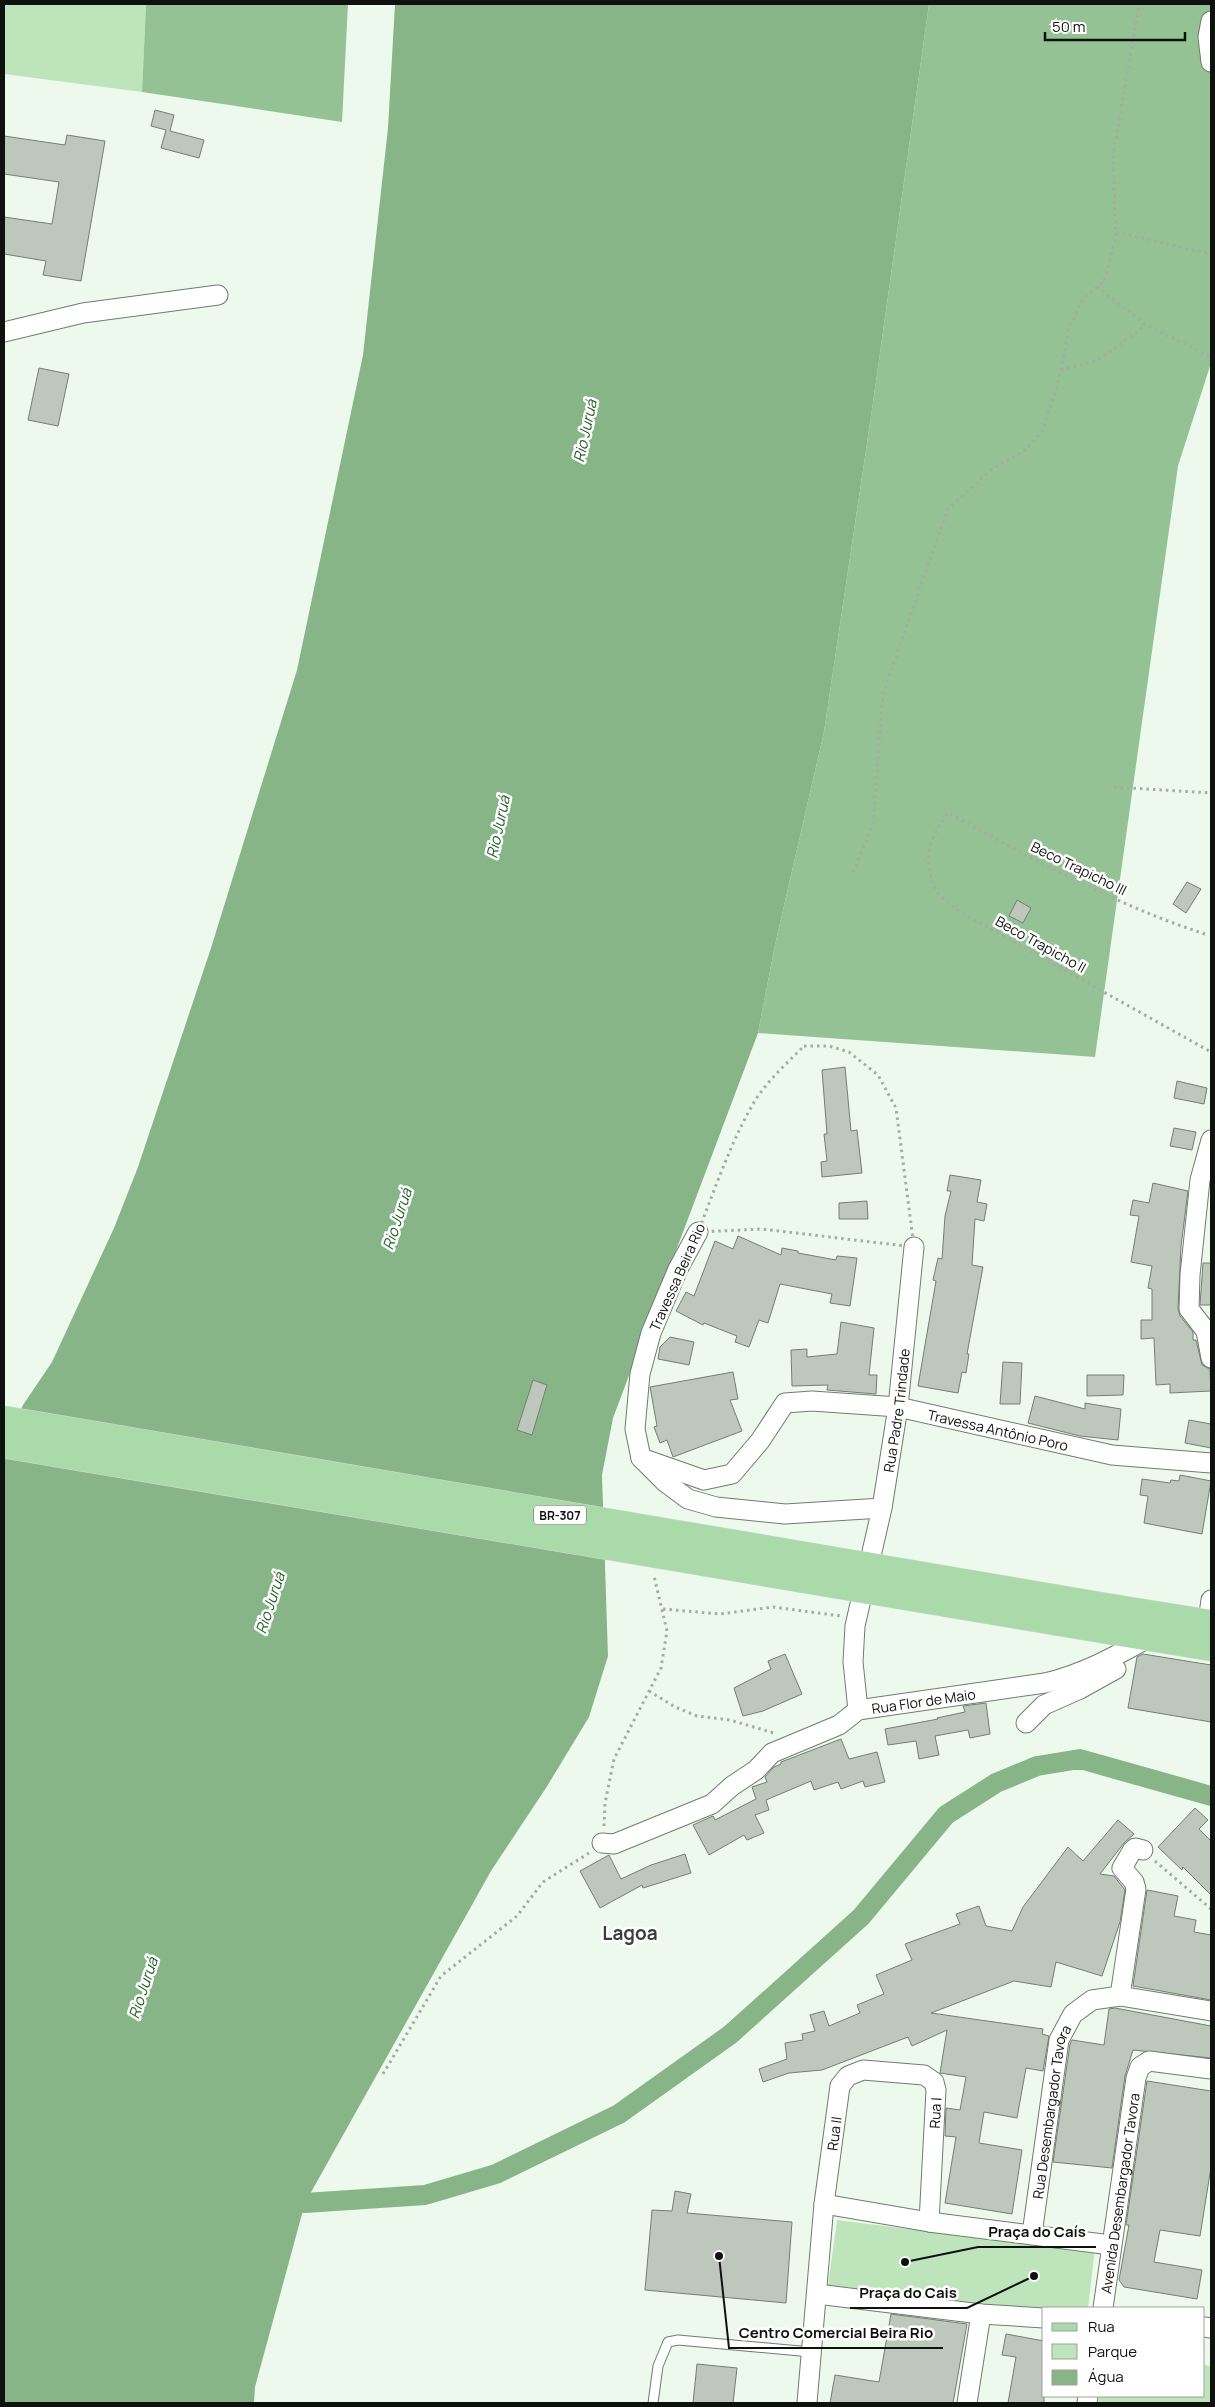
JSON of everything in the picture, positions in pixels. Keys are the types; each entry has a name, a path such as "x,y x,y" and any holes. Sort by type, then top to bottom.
{"main road":[{"name":"BR-307","path":"4,1420 1131,1628"},
{"name":"BR-307","path":"4,1444 1131,1628 1209,1628"}],"street":[{"path":"1211,21 1208,37 1211,62"},
{"path":"4,332 83,313 218,295"},
{"path":"1211,1140 1200,1180 1190,1275 1189,1310 1206,1331 1211,1358"},
{"name":"Travessa Beira Rio","path":"641,1458 635,1429 640,1374 651,1333 678,1269 698,1232"},
{"name":"Rua Padre Trindade","path":"858,1710 853,1662 856,1617 882,1508 898,1407 914,1247"},
{"name":"Travessa Antônio Poro","path":"641,1458 704,1480 732,1474 760,1441 785,1403 812,1401 898,1407 1112,1455 1211,1463"},
{"path":"641,1458 665,1482 688,1499 716,1507 785,1514 882,1508"},
{"path":"1026,1723 1044,1705 1080,1690 1115,1670 1131,1628"},
{"name":"Rua Flor de Maio","path":"602,1843 614,1844 712,1804 732,1786 756,1770 772,1753 839,1725 858,1710 1045,1683 1073,1676 1131,1628"},
{"path":"1120,1996 1136,1889 1134,1882 1122,1868 1135,1848 1143,1850"},
{"name":"Rua Desembargador Tavora","path":"1032,2234 1059,2040 1074,2014 1092,2000 1120,1996 1211,2011"},
{"name":"Avenida Desembargador Tavora","path":"1103,2307 1136,2078 1140,2067 1149,2061 1211,2069"},
{"name":"Rua II","path":"807,2403 824,2204 840,2086 848,2076 858,2071"},
{"name":"Rua I","path":"858,2071 924,2075 934,2082 936,2090 928,2222"},
{"path":"824,2204 928,2222 1111,2245"},
{"path":"817,2294 981,2314 1042,2318"},
{"path":"967,2403 981,2314"}],"lane":[{"path":"653,2403 658,2366 668,2342 678,2340 696,2341 812,2352"}],"path":[{"path":"853,872 873,825 883,693 948,509 992,469 1024,451 1042,431 1073,322 1082,300 1104,281 1116,232 1113,157 1139,4"},
{"path":"1116,232 1137,235 1163,244 1211,254"},
{"path":"1097,287 1146,325 1211,357"},
{"path":"1060,370 1097,361 1146,325"},
{"path":"1114,787 1211,793"},
{"name":"Beco Trapicho III","path":"948,812 1022,854 1156,918 1206,934"},
{"name":"Beco Trapicho II","path":"948,812 934,832 927,861 939,894 959,911 1211,1052"},
{"name":"Travessa Beira Rio","path":"698,1232 729,1151 754,1103 776,1073 804,1046 829,1046 849,1052 878,1075 896,1108 914,1247"},
{"path":"698,1232 762,1229 914,1247"},
{"path":"383,2074 441,1976 517,1916 543,1882 581,1860 602,1843 605,1803 614,1760 661,1668 667,1631 663,1609 651,1569"},
{"path":"663,1609 720,1614 773,1607 808,1613 856,1617"},
{"path":"649,1692 675,1707 696,1716 730,1720 800,1740"},
{"path":"1143,1850 1211,1909"}],"green space":[{"path":"4,4 146,4 142,92 4,74"},
{"path":"837,2220 979,2238 1095,2249 1088,2307 1042,2307 1042,2312 828,2285"},
{"path":"1205,2365 1211,2366 1211,2403 1098,2403 1099,2397 1205,2397"}],"shaded area":[{"path":"146,4 348,4 342,122 142,92"},
{"path":"929,4 1211,4 1211,363 1178,466 1095,1057 758,1033 775,945 824,732 873,403"}],"water":[{"name":"Rio Juruá","path":"395,4 929,4 873,403 824,732 775,945 758,1033 613,1418 602,1475 608,1656 589,1717 546,1788 491,1871 305,2203 255,2387 254,2403 4,2403 4,1446 23,1405 52,1362 114,1228 138,1167 211,948 297,670 363,355 388,128"}],"building":[{"path":"155,110 174,115 170,131 204,140 199,158 161,148 166,130 151,126"},
{"path":"67,135 105,141 81,281 43,275 46,261 4,254 4,217 52,224 59,182 4,174 4,136 65,145"},
{"path":"39,368 69,374 58,426 28,420"},
{"path":"1187,882 1201,889 1186,913 1173,904"},
{"path":"1017,900 1031,908 1023,923 1009,916"},
{"path":"845,1067 851,1131 857,1130 862,1173 822,1177 821,1162 827,1161 824,1134 827,1134 822,1070"},
{"path":"1177,1081 1207,1088 1204,1104 1174,1098"},
{"path":"1174,1128 1196,1132 1192,1150 1170,1146"},
{"path":"950,1175 981,1180 977,1202 987,1204 984,1221 975,1219 972,1265 983,1267 967,1354 969,1354 966,1373 962,1372 958,1393 918,1386 936,1281 933,1280 938,1258 942,1259 945,1216 951,1191 947,1191"},
{"path":"1153,1183 1188,1191 1181,1246 1178,1309 1180,1316 1193,1332 1193,1340 1196,1340 1202,1365 1210,1369 1211,1391 1170,1393 1170,1384 1156,1385 1154,1338 1141,1339 1141,1320 1152,1320 1152,1289 1148,1288 1152,1266 1131,1262 1139,1216 1130,1215 1133,1200 1149,1203"},
{"path":"867,1201 868,1219 839,1219 839,1203"},
{"path":"738,1236 781,1255 782,1248 836,1260 837,1256 857,1258 850,1306 830,1303 832,1294 780,1284 768,1323 759,1320 749,1347 735,1342 737,1336 704,1323 703,1325 676,1311 686,1292 694,1296 715,1241 733,1249"},
{"path":"1203,1263 1211,1263 1211,1305 1200,1305"},
{"path":"841,1322 874,1328 869,1375 877,1375 876,1394 827,1390 828,1385 792,1386 791,1350 807,1349 807,1357 837,1354"},
{"path":"670,1337 694,1342 689,1365 658,1359 660,1347"},
{"path":"1003,1362 1022,1363 1020,1404 1000,1404"},
{"path":"733,1372 738,1399 730,1400 742,1431 673,1457 667,1440 660,1443 654,1427 657,1426 650,1387"},
{"path":"1087,1375 1124,1375 1123,1395 1087,1396"},
{"path":"533,1380 547,1385 532,1435 517,1430"},
{"path":"1035,1396 1085,1409 1085,1403 1121,1409 1118,1440 1080,1436 1028,1423"},
{"path":"1189,1420 1211,1424 1211,1448 1185,1443"},
{"path":"1180,1475 1211,1481 1202,1534 1144,1523 1148,1496 1140,1495 1142,1479 1170,1483 1171,1480 1179,1481"},
{"path":"785,1654 802,1694 763,1711 743,1716 734,1688 771,1669 768,1661"},
{"path":"1143,1654 1211,1665 1211,1722 1128,1708 1137,1657"},
{"path":"986,1703 990,1734 970,1738 968,1730 935,1736 939,1755 919,1759 916,1741 888,1745 885,1729 938,1719 965,1712 963,1706"},
{"path":"841,1739 849,1759 877,1752 885,1782 865,1787 863,1781 841,1789 838,1782 814,1790 811,1781 766,1800 769,1810 755,1815 764,1833 747,1840 744,1835 709,1855 693,1825 713,1816 715,1820 756,1799 752,1787 767,1782 765,1777 781,1762"},
{"path":"1195,1808 1208,1820 1199,1829 1211,1841 1211,1895 1183,1867 1182,1870 1158,1847"},
{"path":"1118,1820 1134,1834 1124,1843 1100,1874 1114,1876 1125,1890 1120,1922 1102,1976 1056,1962 1051,1987 1014,1981 931,2013 1043,2029 1042,2034 1049,2036 1043,2071 1026,2068 1017,2118 984,2112 979,2143 1022,2150 1012,2214 945,2203 956,2137 945,2136 946,2108 960,2110 966,2077 940,2073 947,2030 912,2046 908,2037 822,2070 789,2073 763,2082 759,2069 787,2059 785,2043 803,2040 802,2034 815,2031 810,2015 824,2011 829,2026 860,2013 857,2005 884,1994 876,1975 912,1960 905,1944 960,1924 956,1914 979,1906 986,1926 1012,1931 1023,1907 1068,1847 1083,1861"},
{"path":"685,1854 691,1873 643,1888 642,1885 600,1908 580,1871 609,1855 621,1879 651,1865"},
{"path":"1147,1890 1178,1896 1174,1916 1196,1920 1194,1932 1211,1935 1211,2000 1133,1986"},
{"path":"1115,2008 1211,2026 1211,2058 1133,2050 1125,2076 1112,2168 1053,2162 1070,2044 1072,2040 1104,2045 1109,2009"},
{"path":"1147,2081 1211,2091 1211,2167 1200,2236 1160,2230 1154,2262 1202,2270 1197,2299 1124,2287 1119,2280 1129,2225 1126,2225"},
{"path":"675,2191 691,2194 687,2213 792,2222 786,2303 645,2290 652,2210 672,2211"},
{"path":"891,2314 967,2324 953,2403 830,2403 835,2375 879,2382"},
{"path":"1006,2334 1042,2341 1042,2397 1044,2397 1044,2403 1008,2403 1016,2357 1002,2355"},
{"path":"697,2364 737,2368 733,2403 693,2403"}],"waterway":[{"path":"277,2201 305,2203 425,2195 496,2174 619,2114 731,2034 861,1917 946,1815 996,1783 1037,1766 1080,1759 1211,1796"}],"place":[{"name":"Centro Comercial Beira Rio","path":"719,2256"},
{"name":"Praça do Caís","path":"905,2262"},
{"name":"Praça do Cais","path":"1034,2276"}],"district":[{"name":"Lagoa","path":"630,1933"}]}
